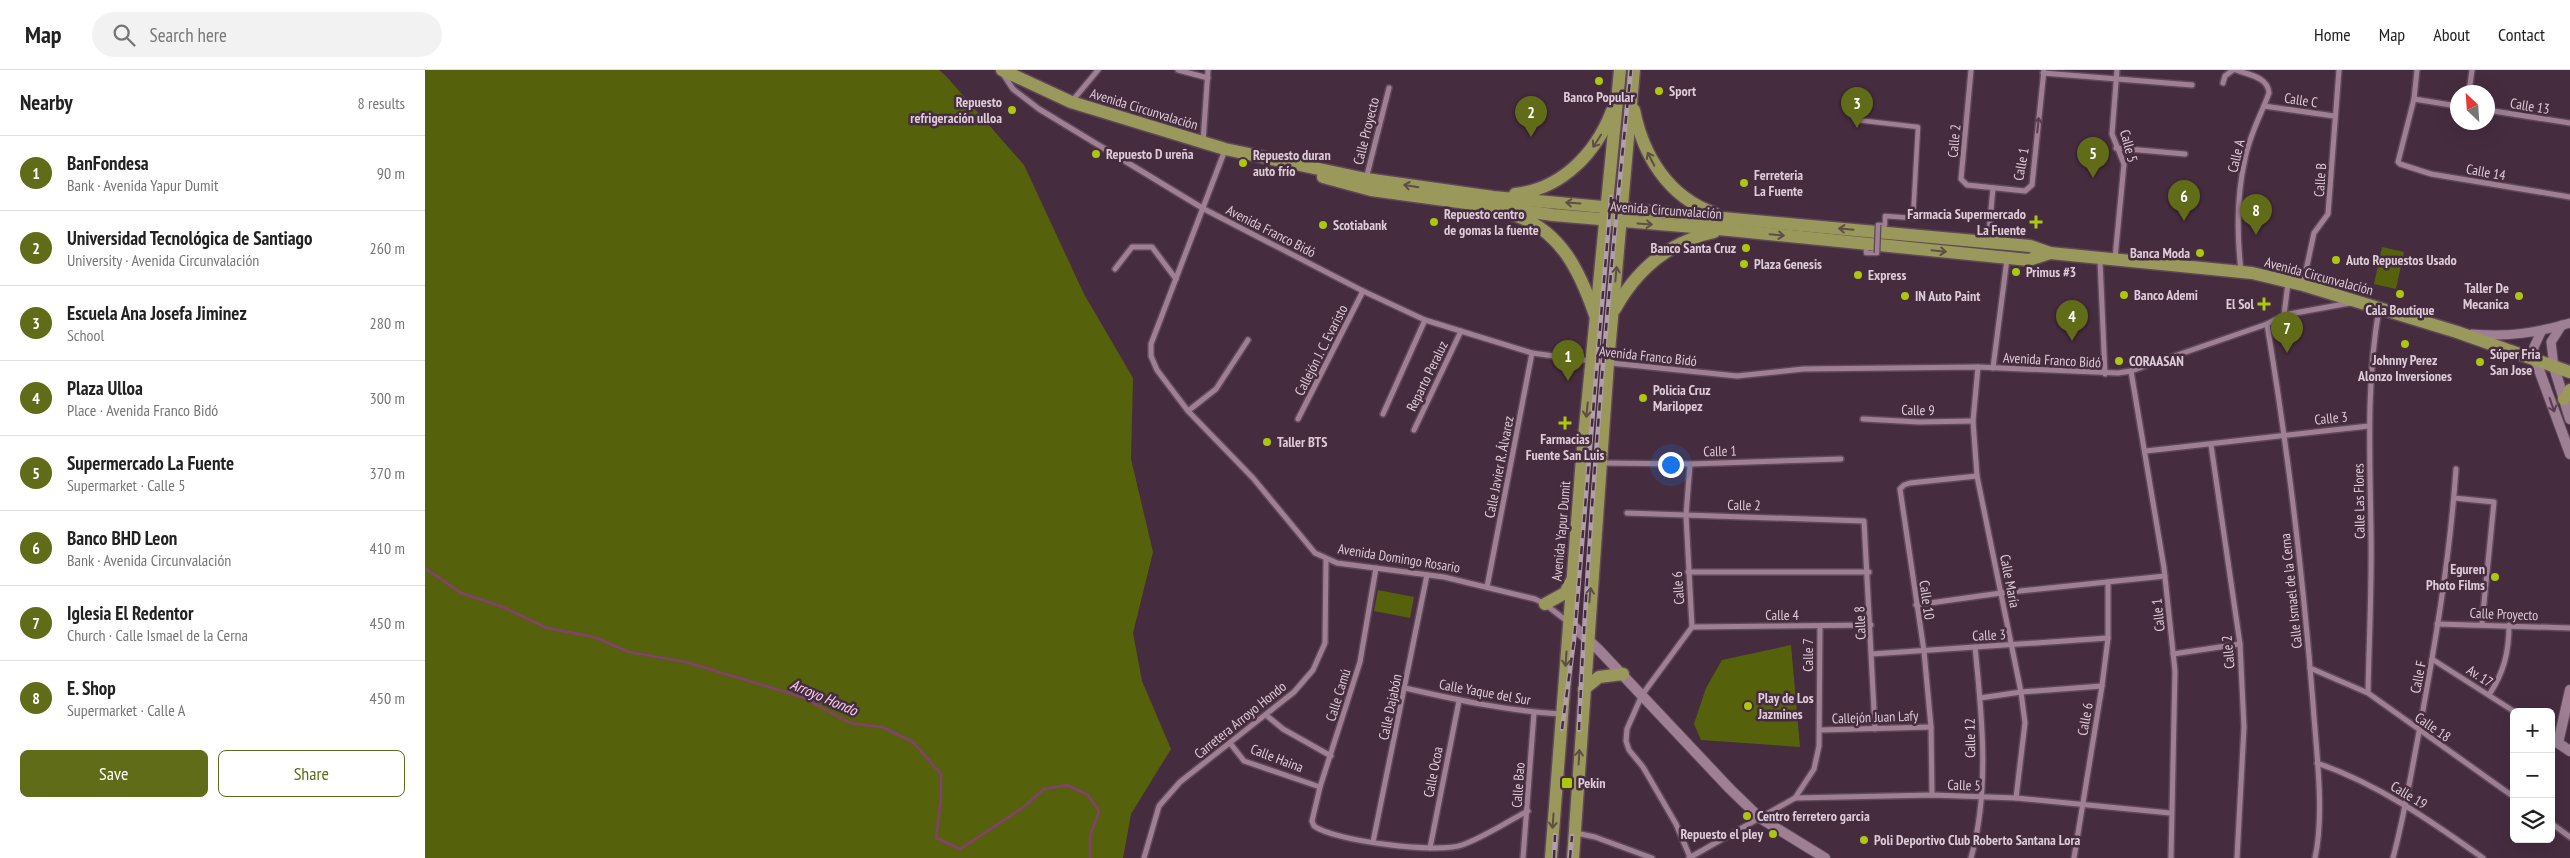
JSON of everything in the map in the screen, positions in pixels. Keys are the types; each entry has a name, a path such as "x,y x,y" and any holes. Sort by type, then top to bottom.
{"main road":[{"name":"Avenida Circunvalación","path":"1001,70 1071,102 1225,149 1366,179 1620,222 1729,224 2030,246 2051,253 2241,271 2303,285 2358,301 2457,332 2570,372"},
{"name":"Avenida Yapur Dumit","path":"1551,858 1572,578 1591,361 1620,70"},
{"path":"1573,858 1607,363 1634,70"},
{"path":"1493,202 1549,184 1570,172 1587,156 1600,137 1618,97"},
{"path":"1632,97 1643,143 1654,166 1687,200 1729,224"},
{"name":"Avenida Circunvalación","path":"1282,162 1336,182 1371,190 1493,202 1621,207 1866,244 2007,258 2029,260 2051,253"},
{"path":"1493,202 1543,229 1559,243 1579,274 1596,318"},
{"path":"1613,313 1624,292 1653,260 1673,246 1729,224"},
{"path":"2535,359 2570,454"},
{"path":"2555,367 2567,395 2570,419"},
{"path":"1545,604 1565,592 1572,578"},
{"name":"Avenida Domingo Rosario","path":"1569,622 1623,674 1730,790 1761,818 1811,855 1825,858"},
{"path":"1584,689 1599,677 1623,674"},
{"path":"2570,690 2555,740 2570,751"}],"street":[{"name":"Avenida Franco Bidó","path":"1001,70 1013,89 1039,108 1204,209 1363,291 1425,320 1533,352 1607,363 1737,376 1803,369 1978,368 2105,374 2131,371 2267,324 2284,316 2358,301"},
{"path":"1071,102 1098,70"},
{"path":"1178,70 1208,78"},
{"path":"1203,142 1208,70"},
{"name":"Calle 2","path":"1971,70 1961,179 1967,185 1993,188"},
{"name":"Calle 5","path":"2115,258 2125,164 2111,134 2117,70"},
{"name":"Calle A","path":"2223,83 2225,76 2235,70 2266,84 2269,93 2245,157 2242,178 2239,252 2241,271"},
{"name":"Calle B","path":"2303,285 2314,233 2328,214 2339,70"},
{"path":"2417,70 2414,99 2450,105"},
{"path":"2470,85 2471,70"},
{"path":"2043,72 2116,80 2192,85"},
{"name":"Calle 1","path":"1987,256 1993,188 2025,191 2031,185 2043,72"},
{"name":"Calle Proyecto","path":"1366,179 1389,88"},
{"name":"Calle 14","path":"2414,99 2400,164 2431,174 2570,197"},
{"name":"Calle C","path":"2264,106 2334,116"},
{"name":"Calle 13","path":"2495,111 2570,123"},
{"path":"1857,120 1919,127 1913,218 1885,216 1885,225 1878,225 1877,253 1866,252 1866,244"},
{"path":"2116,148 2185,154"},
{"name":"Avenida Domingo Rosario","path":"1225,149 1150,350 1157,370 1188,411 1253,478 1304,542 1326,559 1487,587 1535,599 1569,622"},
{"path":"1115,269 1132,247 1152,247 1176,279"},
{"path":"1993,368 2007,258"},
{"path":"2100,258 2105,374"},
{"path":"2284,316 2288,282"},
{"name":"Callejón J. C. Evaristo","path":"1298,419 1363,291"},
{"name":"Calle Las Flores","path":"2368,693 2371,536 2369,426 2373,347 2379,308"},
{"path":"1383,414 1425,320"},
{"name":"Calle Ismael de la Cerna","path":"2267,324 2285,434 2310,668 2317,763 2319,842 2315,858"},
{"path":"2457,332 2500,335 2541,332 2566,324"},
{"path":"2555,367 2551,342 2566,324"},
{"name":"Reparto Peraluz","path":"1413,430 1461,331"},
{"path":"2535,359 2534,347 2541,332"},
{"path":"1188,411 1216,388 1247,340"},
{"name":"Calle Javier R. Álvarez","path":"1487,587 1533,352"},
{"name":"Calle María","path":"1978,368 1973,421 1977,476 2021,692 2025,723 2016,798"},
{"name":"Calle 1","path":"2131,371 2146,451 2165,576 2175,671 2171,858"},
{"name":"Calle 9","path":"1863,419 1919,422 1973,421"},
{"name":"Calle 3","path":"2146,451 2369,426"},
{"name":"Calle 2","path":"2211,445 2240,644 2244,727 2237,858"},
{"name":"Calle 1","path":"1601,462 1690,464 1841,458"},
{"name":"Calle 6","path":"1690,464 1686,515 1692,627"},
{"name":"Calle F","path":"2393,858 2405,805 2432,659 2454,498 2456,470"},
{"name":"Calle 10","path":"1932,795 1931,727 1924,651 1900,489 1904,484 1977,476"},
{"path":"2454,498 2494,502 2482,623"},
{"name":"Calle 2","path":"1627,513 1861,519"},
{"name":"Calle 8","path":"1861,519 1866,525 1875,728"},
{"name":"Carretera Arroyo Hondo","path":"1144,858 1159,806 1180,782 1294,692 1313,670 1325,643 1326,559"},
{"name":"Calle Camú","path":"1373,842 1318,829 1312,821 1320,787 1360,662 1375,568"},
{"path":"1688,572 1869,572"},
{"name":"Calle Dajabón","path":"1373,842 1427,576"},
{"path":"1916,605 2165,576"},
{"name":"Calle 6","path":"2074,858 2108,638 2108,582"},
{"name":"Calle Proyecto","path":"2437,624 2482,623 2570,628"},
{"name":"Calle 4","path":"1692,627 1871,625"},
{"path":"2489,695 2504,669 2508,652 2509,625"},
{"path":"1690,858 1676,824 1643,768 1629,750 1626,741 1627,729 1642,695 1692,627"},
{"name":"Calle 7","path":"1795,798 1814,769 1819,746 1820,627"},
{"name":"Calle 3","path":"1873,654 2108,638"},
{"path":"2173,654 2240,644"},
{"name":"Calle 12","path":"1971,858 1978,834 1983,740 1975,647"},
{"name":"Av. 17","path":"2432,659 2510,709"},
{"name":"Calle 18","path":"2310,668 2368,693 2510,794"},
{"path":"1980,698 2021,692 2102,686"},
{"name":"Calle Yaque del Sur","path":"1405,688 1459,700 1534,713 1562,714"},
{"name":"Calle Ocoa","path":"1430,848 1459,700"},
{"name":"Calle Bao","path":"1523,858 1534,713"},
{"path":"1266,715 1283,729 1331,756"},
{"name":"Callejón Juan Lafy","path":"1820,730 1931,727"},
{"name":"Calle Haina","path":"1230,743 1244,761 1320,787"},
{"name":"Calle 19","path":"2317,763 2348,774 2405,805 2483,858"},
{"name":"Calle 5","path":"1690,858 1795,798 1932,795 2016,798 2081,806 2171,813"},
{"path":"1373,842 1446,849 1462,845 1527,811"},
{"path":"2555,827 2570,837"},
{"path":"1576,834 1595,837 1652,858"}],"green space":[{"path":"425,70 939,70 946,76 1024,165 1084,294 1133,378 1131,459 1153,552 1133,633 1142,681 1171,749 1131,814 1123,858 425,858"},
{"path":"2382,247 2404,252 2396,289 2374,284"},
{"path":"1378,590 1414,597 1410,618 1374,611"},
{"name":"Play de Los Jazmines","path":"1791,645 1800,747 1701,740 1694,724 1706,688 1722,660"}],"waterway":[{"name":"Arroyo Hondo","path":"425,568 461,593 500,606 547,628 594,637 629,652 686,662 802,697 850,723 882,727 913,742 941,774 941,798 936,838 960,849 1024,807 1044,789 1067,785 1088,795 1099,811 1090,836 1090,858"}],"railway":[{"path":"1579,730 1600,400 1631,70"},
{"path":"1562,729 1574,640 1611,197"},
{"path":"1554,858 1555,835"},
{"path":"1570,858 1572,836"}],"place":[{"name":"Banco Popular","path":"1599,81"},
{"name":"Sport","path":"1659,91"},
{"name":"Repuesto refrigeración ulloa","path":"1012,110"},
{"name":"Escuela Ana Josefa Jiminez","path":"1857,128"},
{"name":"Universidad Tecnológica de Santiago","path":"1531,137"},
{"name":"Repuesto D ureña","path":"1096,154"},
{"name":"Repuesto duran auto frío","path":"1243,163"},
{"name":"Supermercado La Fuente","path":"2093,178"},
{"name":"Ferreteria La Fuente","path":"1744,183"},
{"name":"Banco BHD Leon","path":"2184,221"},
{"name":"Repuesto centro de gomas la fuente","path":"1434,222"},
{"name":"Farmacia Supermercado La Fuente","path":"2036,222"},
{"name":"Scotiabank","path":"1323,225"},
{"name":"E. Shop","path":"2256,235"},
{"name":"Banco Santa Cruz","path":"1746,248"},
{"name":"Banca Moda","path":"2200,253"},
{"name":"Auto Repuestos Usado","path":"2336,260"},
{"name":"Plaza Genesis","path":"1744,264"},
{"name":"Primus #3","path":"2016,272"},
{"name":"Express","path":"1858,275"},
{"name":"Cala Boutique","path":"2400,294"},
{"name":"Banco Ademi","path":"2124,295"},
{"name":"IN Auto Paint","path":"1905,296"},
{"name":"Taller De Mecanica","path":"2519,296"},
{"name":"El Sol","path":"2264,304"},
{"name":"Plaza Ulloa","path":"2072,341"},
{"name":"Johnny Perez Alonzo Inversiones","path":"2405,344"},
{"name":"Iglesia El Redentor","path":"2287,353"},
{"name":"CORAASAN","path":"2119,361"},
{"name":"Súper Fria San Jose","path":"2480,362"},
{"name":"BanFondesa","path":"1568,381"},
{"name":"Policia Cruz Marilopez","path":"1643,398"},
{"name":"Farmacias Fuente San Luis","path":"1565,423"},
{"name":"Taller BTS","path":"1267,442"},
{"name":"Eguren Photo Films","path":"2495,577"},
{"name":"Play de Los Jazmines","path":"1748,706"},
{"name":"Pekin","path":"1567,783"},
{"name":"Centro ferretero garcia","path":"1747,816"},
{"name":"Repuesto el pley","path":"1773,834"},
{"name":"Poli Deportivo Club Roberto Santana Lora","path":"1864,840"}]}
